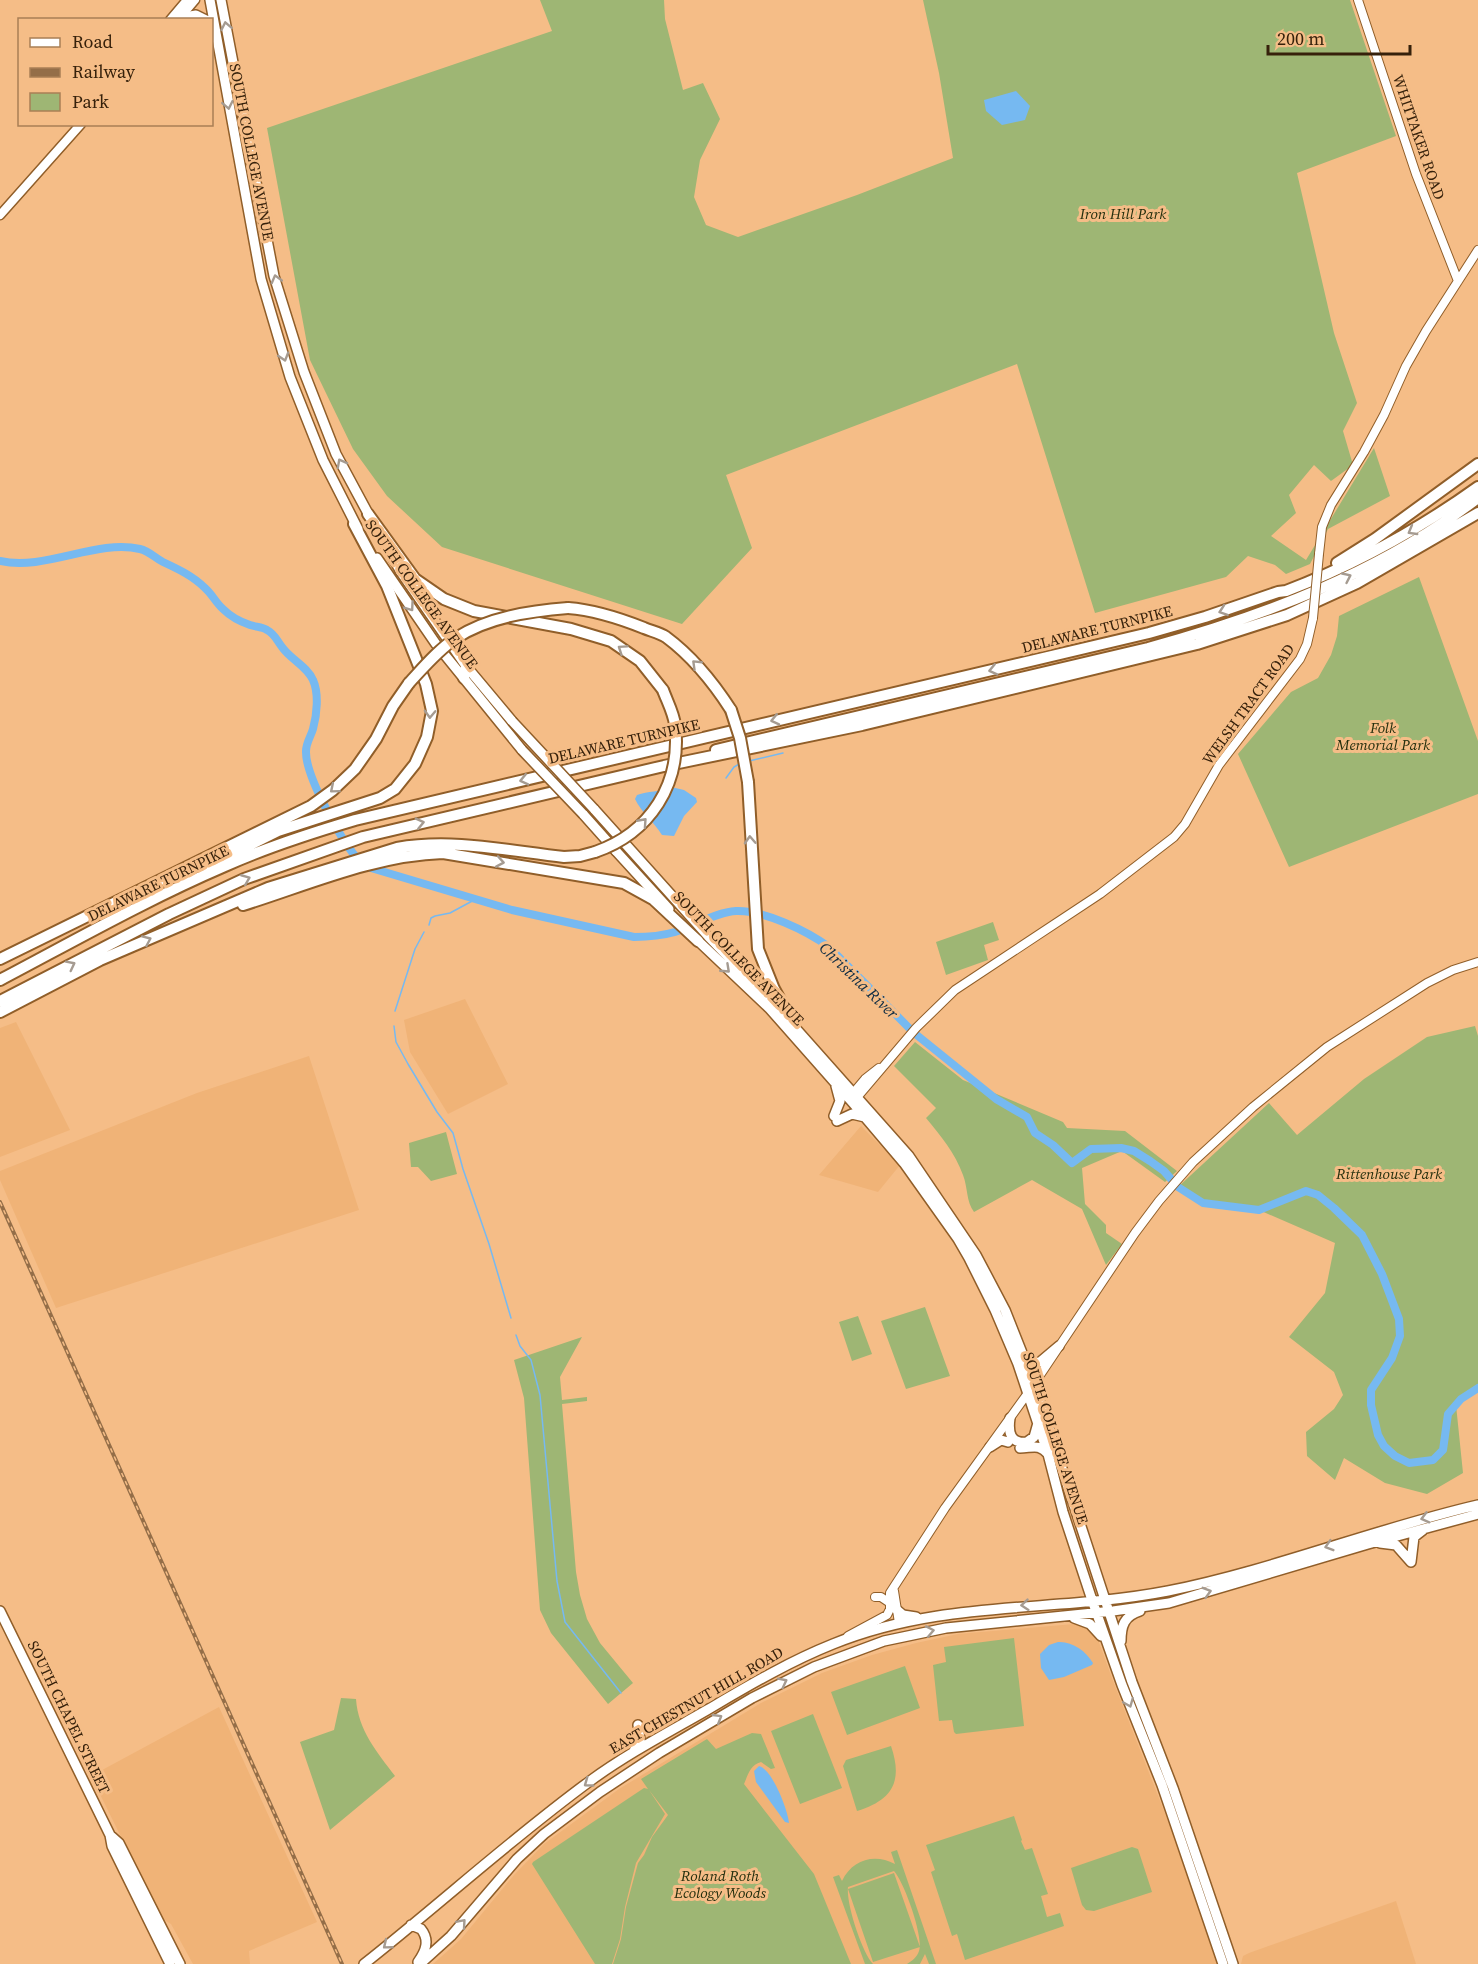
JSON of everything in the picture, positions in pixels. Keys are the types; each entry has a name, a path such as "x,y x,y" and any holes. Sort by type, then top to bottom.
{"highway":[{"name":"DELAWARE TURNPIKE","path":"1278,592 1344,559 1412,513 1478,464"},
{"name":"DELAWARE TURNPIKE","path":"0,980 133,910 227,865 320,830 1149,633 1205,617 1290,590 1368,555 1415,529 1478,487"},
{"name":"DELAWARE TURNPIKE","path":"664,766 740,743 1148,648 1216,629 1305,597 1374,564 1418,540 1478,498"},
{"name":"DELAWARE TURNPIKE","path":"0,1001 169,914 244,879 363,837 664,766 862,726 1227,635 1287,615 1357,583 1478,513"},
{"path":"368,514 415,579 444,599 474,611 571,629 611,641 640,661 663,690 675,723 675,757 666,791 645,821 633,833 607,848 580,856 564,857 444,848"},
{"path":"133,910 146,896 278,831 380,798 395,789 415,764 427,737 432,711 417,658 387,586 354,524"},
{"path":"0,959 311,806 333,790 355,769 376,739 393,706 409,683 455,639 478,627 509,617 540,610 568,608 608,614 664,636 699,666 716,686 731,710 740,738 748,782 753,898 758,949 770,981 795,1027"},
{"path":"464,678 466,666"},
{"path":"0,1012 100,960 176,927 397,848 419,844 624,883 653,898 698,941"}],"main road":[{"path":"176,18 187,0"},
{"path":"176,18 195,0"},
{"name":"SOUTH COLLEGE AVENUE","path":"210,0 212,18"},
{"name":"SOUTH COLLEGE AVENUE","path":"221,0 274,276 304,372 336,454 401,572 466,666 512,721 708,936 795,1027 853,1097 909,1156 965,1237 1005,1310 1034,1383 1120,1647 1173,1788 1233,1964"},
{"path":"180,18 196,15 202,18"},
{"name":"SOUTH COLLEGE AVENUE","path":"213,26 261,279 290,377 323,460 354,524 436,644 497,722 677,920"},
{"path":"0,215 79,126"},
{"name":"SOUTH COLLEGE AVENUE","path":"698,941 770,1009 834,1082 853,1097 866,1118 904,1163 958,1239 995,1310 1028,1393 1048,1454 1063,1512 1108,1648 1162,1785 1223,1964"},
{"path":"834,1082 840,1101 835,1118 852,1114 866,1118"},
{"path":"1026,1363 1040,1362 1059,1346"},
{"path":"1010,1418 1008,1430 1019,1442 1027,1442 1034,1437 1038,1423"},
{"path":"1001,1431 1008,1442"},
{"path":"990,1448 1001,1440 1021,1448 1042,1448 1048,1454"},
{"name":"EAST CHESTNUT HILL ROAD","path":"364,1964 593,1779 777,1670 839,1641 925,1617 1134,1596 1211,1581 1409,1522 1478,1504"},
{"path":"1120,1647 1121,1629 1129,1616 1169,1602 1436,1524 1478,1514"},
{"path":"1368,1544 1382,1542 1396,1545 1410,1562 1414,1537 1436,1524"},
{"path":"1095,1572 1110,1591 1134,1596"},
{"path":"1065,1602 1079,1594 1084,1577"},
{"name":"EAST CHESTNUT HILL ROAD","path":"419,1964 451,1936 517,1859 544,1834 600,1792 659,1753 752,1698 814,1666 868,1646 912,1634 963,1625 1109,1612 1169,1602"},
{"path":"893,1606 903,1615 925,1617"},
{"name":"SOUTH CHAPEL STREET","path":"0,1611 110,1835 112,1846 170,1964"},
{"path":"1054,1617 1079,1619 1090,1624 1108,1648"},
{"path":"814,1666 854,1646 893,1632 899,1623"},
{"path":"632,1754 640,1740 638,1725"},
{"name":"SOUTH CHAPEL STREET","path":"110,1835 119,1843 180,1964"},
{"path":"411,1925 421,1929 427,1940 427,1947 419,1964"}],"street":[{"name":"WHITTAKER ROAD","path":"1358,0 1413,164 1458,281"},
{"name":"WELSH TRACT ROAD","path":"853,1097 916,1028 955,990 1095,897 1159,850 1179,831 1219,765 1299,659 1310,637 1322,527 1331,505 1364,452 1417,347 1478,250"},
{"path":"899,1623 893,1606 893,1589 905,1569 945,1508 1028,1393 1135,1233 1179,1176 1201,1154 1327,1047 1427,983 1453,970 1478,962"},
{"path":"905,1569 908,1580"},
{"path":"875,1597 881,1597 893,1606"},
{"path":"839,1641 885,1617 893,1606"}],"shaded area":[{"path":"465,999 508,1084 448,1114 410,1052 404,1020"},
{"path":"16,1022 70,1130 0,1157 0,1028"},
{"path":"309,1056 359,1210 56,1308 0,1180 0,1171 197,1093"},
{"path":"861,1126 900,1165 878,1192 819,1175"},
{"path":"1074,1624 1088,1627 1097,1637 1177,1844 1218,1964 433,1964 461,1939 514,1875 544,1844 619,1789 761,1703 822,1673 872,1655 916,1643 958,1634"},
{"path":"219,1707 317,1922 249,1951 250,1964 193,1964 171,1924 161,1918 91,1776"},
{"path":"1396,1901 1416,1964 1241,1964 1243,1956 1249,1953"}],"green space":[{"name":"Iron Hill Park","path":"540,0 664,0 665,19 683,90 703,83 720,119 700,160 694,197 706,225 738,237 953,158 939,73 923,0 1350,0 1396,136 1297,173 1334,333 1357,403 1343,431 1353,465 1331,481 1314,465 1289,495 1296,513 1271,536 1306,560 1374,448 1390,496 1328,529 1310,564 1286,574 1275,565 1248,556 1226,577 1095,613 1017,364 726,475 752,548 682,624 442,547 387,496 353,449 310,360 267,128 552,31"},
{"name":"Folk Memorial Park","path":"1419,577 1478,741 1478,794 1289,867 1238,754 1291,692 1318,678 1331,655 1337,636 1339,616"},
{"path":"993,922 999,940 984,945 988,960 946,975 936,942"},
{"name":"Rittenhouse Park","path":"1475,1026 1478,1036 1478,1388 1456,1405 1463,1473 1427,1494 1385,1483 1344,1458 1335,1480 1307,1456 1306,1432 1334,1409 1343,1395 1334,1372 1289,1337 1325,1293 1335,1243 1259,1210 1203,1203 1178,1187 1269,1103 1297,1135 1364,1079 1427,1037"},
{"path":"915,1042 963,1080 1063,1122 1067,1128 1125,1131 1177,1171 1165,1182 1122,1151 1082,1168 1085,1204 1106,1225 1106,1233 1122,1244 1106,1265 1082,1209 1032,1180 974,1212 956,1159 926,1118 936,1108 894,1066"},
{"path":"446,1132 457,1174 431,1181 418,1167 411,1167 409,1143"},
{"path":"925,1307 950,1376 906,1389 881,1321"},
{"path":"858,1316 872,1354 852,1361 839,1322"},
{"path":"582,1337 560,1377 562,1400 587,1397 587,1401 562,1404 576,1572 587,1619 600,1643 633,1683 608,1704 551,1633 540,1610 524,1398 514,1360"},
{"path":"1014,1638 1024,1726 956,1734 952,1720 939,1721 933,1665 946,1662 944,1647"},
{"path":"905,1666 920,1708 847,1735 831,1692"},
{"path":"341,1698 356,1699 364,1731 395,1776 330,1830 300,1742 334,1730"},
{"path":"813,1714 842,1788 800,1804 771,1731"},
{"name":"Roland Roth Ecology Woods","path":"752,1733 761,1734 775,1768 771,1769 761,1762 757,1763 744,1784 814,1874 851,1964 613,1964 621,1939 626,1907 638,1863 652,1837 668,1815 649,1790 665,1814 636,1863 625,1907 620,1939 612,1964 595,1964 532,1864 533,1862 644,1788 648,1789 641,1779 707,1739 716,1749"},
{"path":"891,1746 896,1769 892,1788 879,1801 857,1811 843,1766 846,1760"},
{"path":"1014,1816 1025,1850 1032,1848 1048,1894 1041,1896 1047,1917 1060,1913 1064,1926 965,1960 957,1934 952,1936 931,1872 935,1870 926,1845"},
{"path":"1132,1847 1138,1849 1152,1892 1094,1911 1086,1910 1082,1905 1071,1868"},
{"path":"897,1850 936,1964 929,1964 925,1954 920,1964 907,1964 919,1951 919,1934 908,1897 894,1871 848,1887 856,1927 864,1949 873,1964 865,1964 833,1877 839,1875 842,1881 852,1868 864,1860 879,1859 895,1864 891,1852"},
{"path":"894,1873 920,1947 873,1962 848,1889"}],"water":[{"path":"1016,91 1030,106 1025,120 1002,125 986,111 984,100"},
{"path":"671,787 684,790 696,798 697,802 684,816 674,836 662,835 635,799 637,795"},
{"path":"1058,1642 1068,1643 1083,1651 1093,1663 1092,1665 1064,1677 1049,1680 1041,1668 1040,1654 1049,1645"},
{"path":"759,1766 769,1774 774,1782 786,1809 789,1823 785,1822 756,1782 754,1771"}],"waterway":[{"name":"Christina River","path":"0,561 35,562 106,548 140,549 195,580 232,616 272,634 313,680 317,698 316,711 306,751 311,775 341,836 356,857 371,868 512,910 634,937 675,932 713,917 736,911 772,918 809,934 829,947 913,1032 996,1099 1027,1117 1035,1133 1053,1145 1072,1163 1091,1149 1121,1148 1134,1151 1164,1171 1178,1187 1203,1203 1259,1210 1306,1191 1318,1195 1362,1235 1382,1274 1399,1319 1400,1336 1392,1358 1371,1390 1371,1405 1378,1435 1384,1446 1395,1456 1409,1463 1433,1460 1443,1450 1448,1414 1461,1399 1478,1388"},
{"path":"749,761 783,753"},
{"path":"726,778 734,767 741,763"},
{"path":"429,925 431,918 450,913 476,899"},
{"path":"395,1011 415,949 424,932"},
{"path":"394,1026 396,1042 408,1064 437,1112 453,1133 511,1318"},
{"path":"516,1335 520,1346 531,1360 540,1395 557,1581 565,1622 621,1693"}],"railway":[{"path":"0,1202 342,1964"}]}
